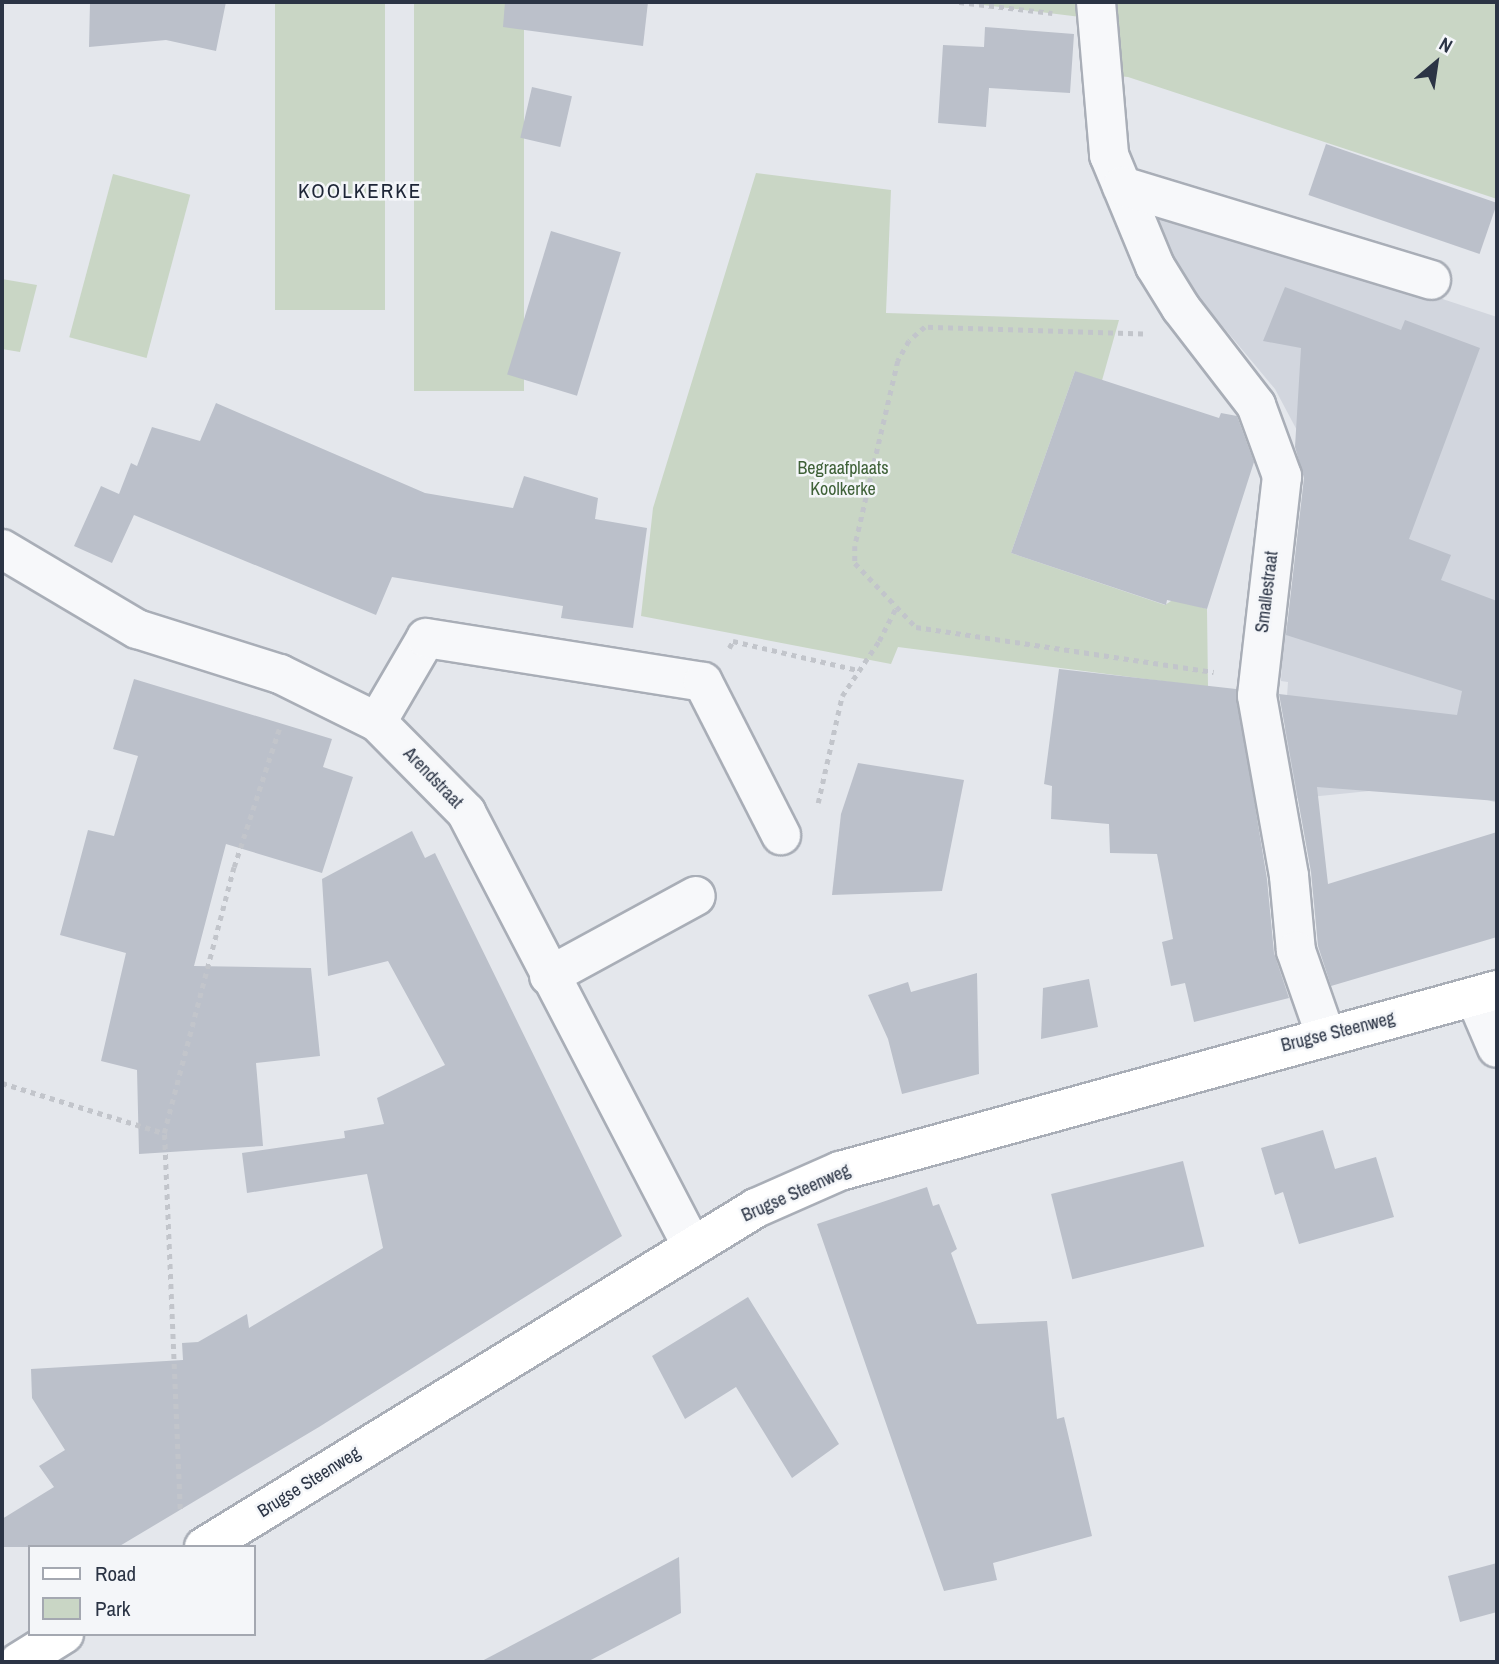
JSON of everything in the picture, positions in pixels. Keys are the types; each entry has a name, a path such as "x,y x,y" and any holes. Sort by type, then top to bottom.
{"main road":[{"name":"Brugse Steenweg","path":"192,1533 756,1208 840,1171 1325,1034 1487,994"},
{"path":"19,1662 61,1636"}],"street":[{"name":"Smallestraat","path":"1097,10 1109,155 1155,266 1201,336 1256,405 1282,475 1256,678 1289,876 1296,951 1325,1034"},
{"path":"1122,186 1431,279"},
{"name":"Arendstraat","path":"2,548 137,629 296,682 377,722 466,812 692,1247"},
{"path":"377,722 426,638 703,682 780,835"},
{"path":"549,976 696,896"},
{"path":"1487,994 1497,1048"}],"path":[{"path":"959,2 1097,10"},
{"path":"1201,336 925,327 909,341 898,361 855,546 861,573 916,627 1256,678"},
{"path":"780,835 815,816 842,696 879,641 895,609"},
{"path":"703,682 733,641 858,670"},
{"path":"192,1533 164,1132 238,855 296,682"},
{"path":"2,1083 164,1132"}],"shaded area":[{"path":"1149,202 1497,317 1497,803 1439,784 1290,799 1284,740 1288,682 1281,681 1284,622 1291,623 1306,486 1300,436 1275,389 1180,275"}],"green space":[{"path":"275,2 385,2 385,310 275,310"},
{"path":"414,2 524,2 524,391 414,391"},
{"path":"959,2 1497,2 1497,199 1128,77 1099,74 1097,19"},
{"name":"Begraafplaats Koolkerke","path":"756,173 891,190 886,313 1119,320 1101,384 1075,371 1011,553 1165,605 1174,599 1207,609 1208,687 898,647 891,664 641,616 653,508"},
{"path":"113,174 190,195 147,358 69,337"},
{"path":"2,279 37,285 20,352 2,349"}],"building":[{"path":"90,2 226,2 216,51 166,40 89,47"},
{"path":"505,2 648,2 643,46 503,27"},
{"path":"985,27 1074,34 1070,93 989,88 986,127 938,123 943,45 984,47"},
{"path":"532,87 572,96 560,147 520,138"},
{"path":"1326,144 1497,203 1480,254 1308,195"},
{"path":"551,231 621,252 577,396 507,374"},
{"path":"1285,287 1401,330 1405,320 1480,348 1409,539 1451,555 1441,580 1497,601 1497,801 1317,787 1328,884 1497,832 1497,937 1331,986 1318,946 1311,872 1279,694 1457,715 1462,691 1286,635 1304,478 1295,447 1301,348 1263,341"},
{"path":"1075,371 1219,418 1221,413 1237,416 1254,462 1207,609 1167,600 1166,605 1011,553"},
{"path":"216,403 425,493 513,508 524,476 598,498 595,519 647,528 633,628 561,618 563,606 392,577 376,615 134,515 112,563 74,546 101,486 119,494 131,463 137,466 152,427 200,441"},
{"path":"1059,669 1236,689 1267,879 1274,953 1289,998 1194,1022 1185,983 1171,986 1162,942 1173,939 1157,854 1110,853 1109,824 1051,819 1052,786 1044,784"},
{"path":"134,679 332,739 323,767 353,777 322,873 226,844 194,966 311,968 320,1056 256,1063 263,1146 139,1154 137,1070 101,1061 126,953 60,935 88,830 114,836 138,756 113,749"},
{"path":"858,763 964,780 942,891 832,895 841,814"},
{"path":"412,831 425,858 435,853 622,1236 319,1427 121,1545 2,1547 2,1519 54,1487 39,1466 65,1450 32,1398 31,1369 183,1360 182,1343 198,1342 247,1314 249,1328 383,1248 367,1174 247,1193 242,1153 345,1138 344,1131 384,1124 377,1098 445,1065 388,961 328,976 322,879"},
{"path":"977,973 979,1074 902,1094 888,1039 868,995 908,982 911,992"},
{"path":"1089,979 1098,1027 1041,1039 1043,988"},
{"path":"1323,1130 1335,1169 1376,1157 1394,1217 1299,1244 1283,1192 1275,1195 1261,1148"},
{"path":"1183,1161 1204,1246 1072,1279 1051,1194"},
{"path":"927,1187 933,1206 939,1204 957,1249 951,1253 977,1324 1047,1321 1057,1419 1064,1417 1092,1536 993,1563 997,1580 944,1591 817,1224"},
{"path":"748,1297 839,1444 792,1478 736,1387 685,1419 652,1356"},
{"path":"679,1557 681,1613 587,1662 480,1662"},
{"path":"1497,1563 1497,1612 1460,1622 1448,1576"}],"district":[{"name":"KOOLKERKE","path":"360,191"}]}
